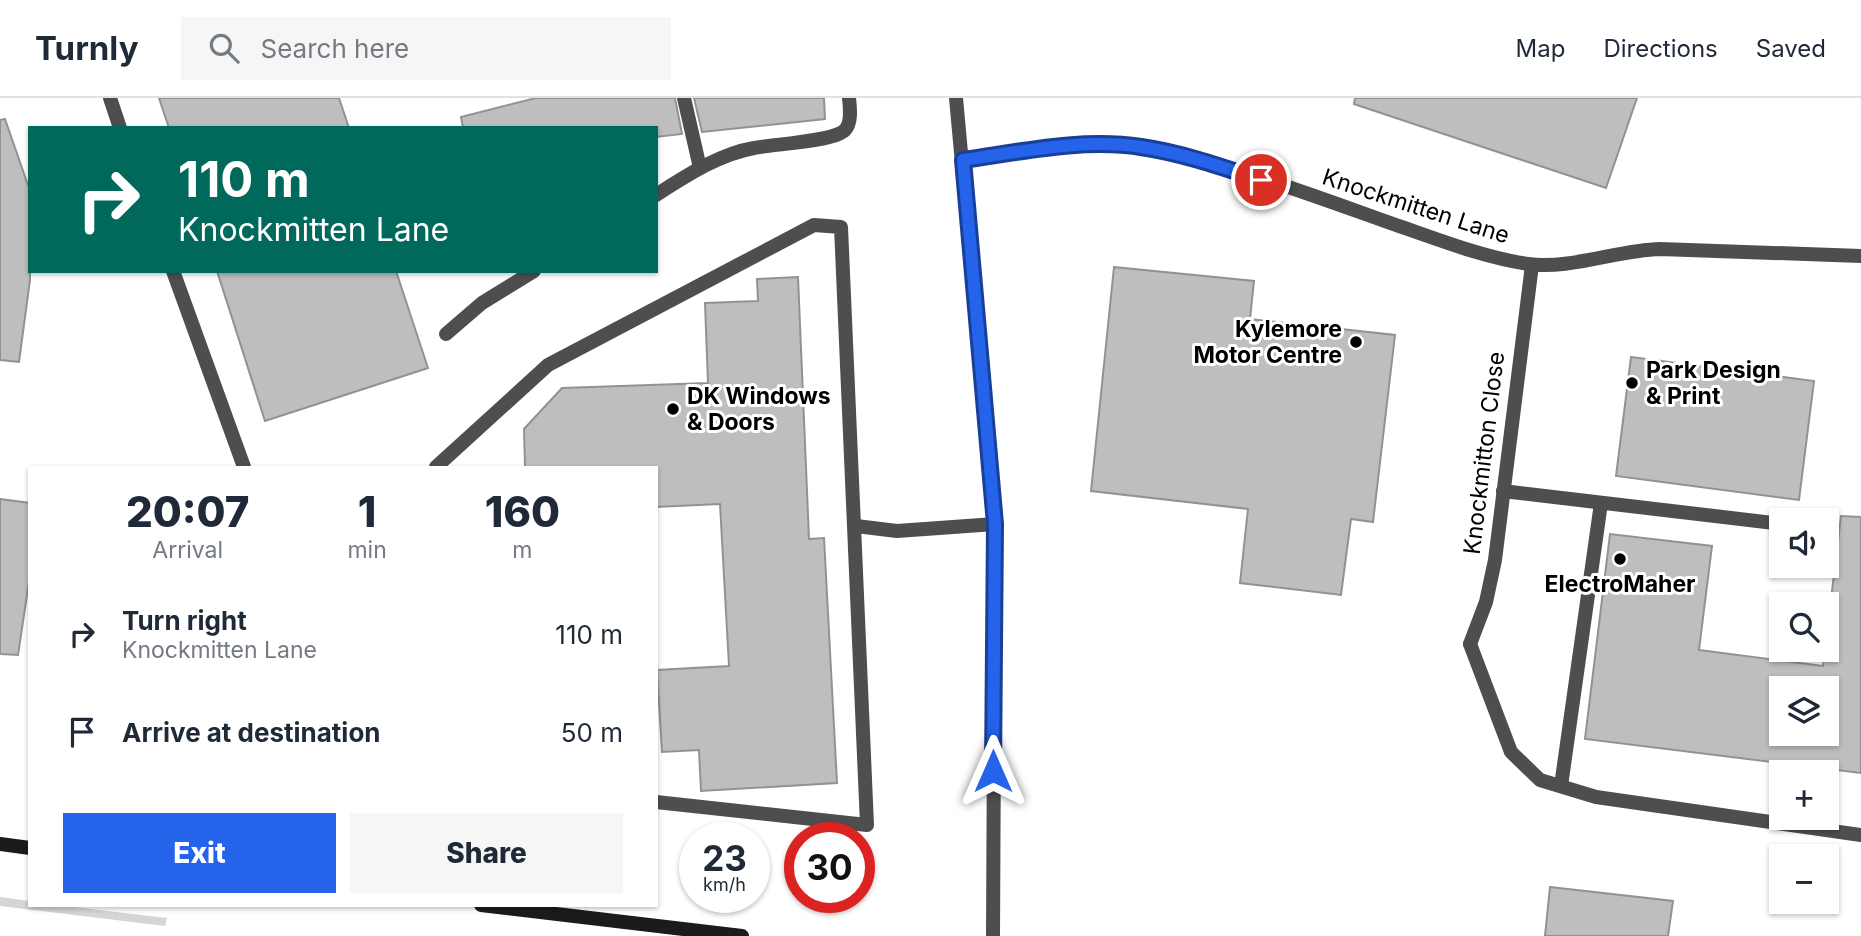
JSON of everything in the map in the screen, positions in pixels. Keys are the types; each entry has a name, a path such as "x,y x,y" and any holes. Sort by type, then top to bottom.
{"main road":[{"path":"0,844 28,848"},
{"path":"498,907 742,936"}],"street":[{"path":"110,98 119,126"},
{"path":"684,98 700,168"},
{"path":"658,194 700,168 750,149 832,136 845,130 849,122 849,98"},
{"path":"956,98 995,524 992,936"},
{"name":"Knockmitten Lane","path":"963,160 1069,146 1140,146 1214,164 1485,256 1532,265 1650,250 1861,256"},
{"path":"437,466 548,365 814,225 841,227 867,825 658,802"},
{"name":"Knockmitton Close","path":"1532,265 1495,560 1486,602 1470,644 1511,752 1540,780 1561,786"},
{"path":"174,273 244,466"},
{"path":"446,334 482,303 531,273"},
{"path":"1503,491 1769,522"},
{"path":"1601,503 1561,786 1596,797 1861,835"},
{"path":"856,526 897,531 995,524"}],"shaded area":[{"path":"0,897 28,901 28,907 73,907 167,918 165,926 0,906"}],"building":[{"path":"159,98 339,98 348,126 168,126"},
{"path":"536,98 675,98 682,134 658,137 658,126 463,126 461,117"},
{"path":"694,98 824,98 825,119 702,132"},
{"path":"1355,98 1637,98 1606,188 1354,104"},
{"path":"5,119 28,185 30,280 19,362 0,360 0,120"},
{"path":"1114,267 1254,281 1250,319 1395,335 1373,522 1351,519 1341,595 1240,583 1248,509 1091,491"},
{"path":"218,273 397,273 428,368 265,421"},
{"path":"798,277 809,539 824,538 837,783 701,791 699,750 662,752 658,670 729,666 720,504 658,507 658,466 525,466 524,429 562,388 708,383 705,303 758,301 757,279"},
{"path":"1631,357 1814,381 1799,500 1616,476"},
{"path":"0,499 28,503 28,588 18,655 0,654"},
{"path":"1841,516 1861,517 1861,773 1839,770 1839,760 1769,762 1585,739 1610,534 1712,546 1699,650 1769,659 1769,662 1823,666 1823,662 1839,662 1839,592 1832,592 1834,578 1839,578"},
{"path":"1550,887 1673,901 1668,936 1545,936"}],"place":[{"name":"Kylemore Motor Centre","path":"1356,342"},
{"name":"Park Design & Print","path":"1632,383"},
{"name":"DK Windows & Doors","path":"673,409"},
{"name":"ElectroMaher","path":"1620,559"}],"route":[{"path":"993,771 995,524 963,160 1069,146 1140,146 1214,164 1261,180"}]}
